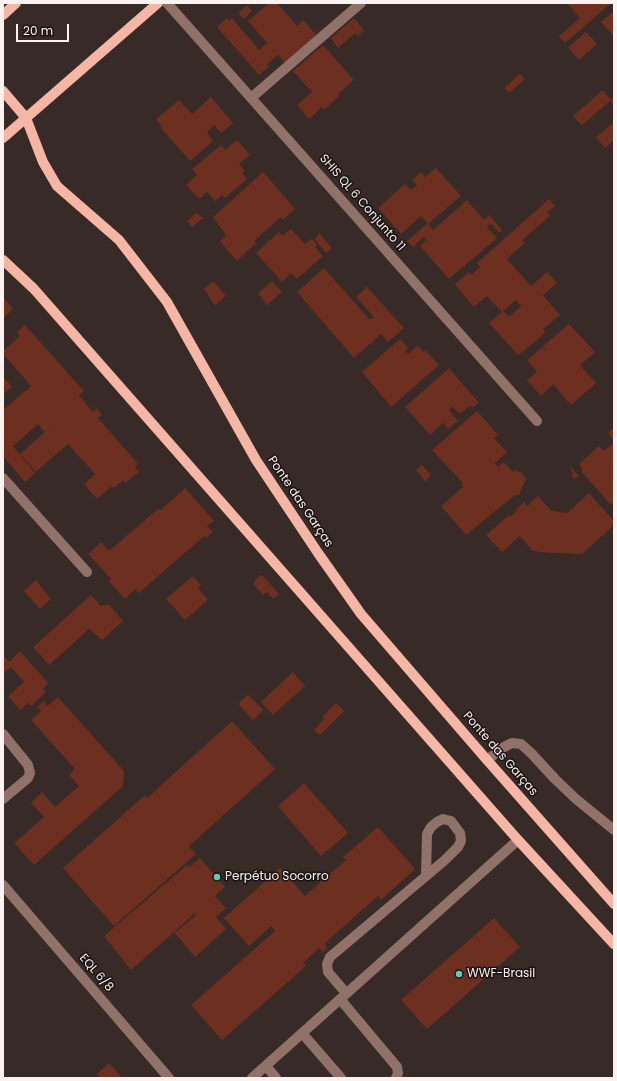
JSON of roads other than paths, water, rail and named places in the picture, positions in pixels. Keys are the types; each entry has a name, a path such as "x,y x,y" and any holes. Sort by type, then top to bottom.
{"main road":[{"path":"3,15 16,3"},
{"path":"3,138 158,3"},
{"name":"Ponte das Garças","path":"3,91 26,118 43,162 57,186 119,240 167,302 256,460 322,559 361,614 486,760 614,904"},
{"path":"3,260 34,289 518,840 614,944"}],"street":[{"name":"SHIS QL 6 Conjunto 11","path":"167,3 536,421"},
{"path":"251,98 361,3"},
{"path":"3,478 87,572"},
{"path":"3,734 28,765 30,773 28,778 3,799"},
{"path":"486,760 504,747 512,744 521,744 576,799 614,830"},
{"path":"396,1078 398,1073 397,1067 343,996 328,972 327,964 330,957 445,860 458,847 461,841 460,833 451,821 443,819 436,822 427,834 426,875"},
{"path":"252,1078 518,840"},
{"name":"EQL 6/8","path":"3,885 169,1078"},
{"path":"302,1033 340,1078"},
{"path":"266,1066 276,1078"}],"place":[{"name":"Perpétuo Socorro","path":"217,877"},
{"name":"WWF-Brasil","path":"459,974"}]}
